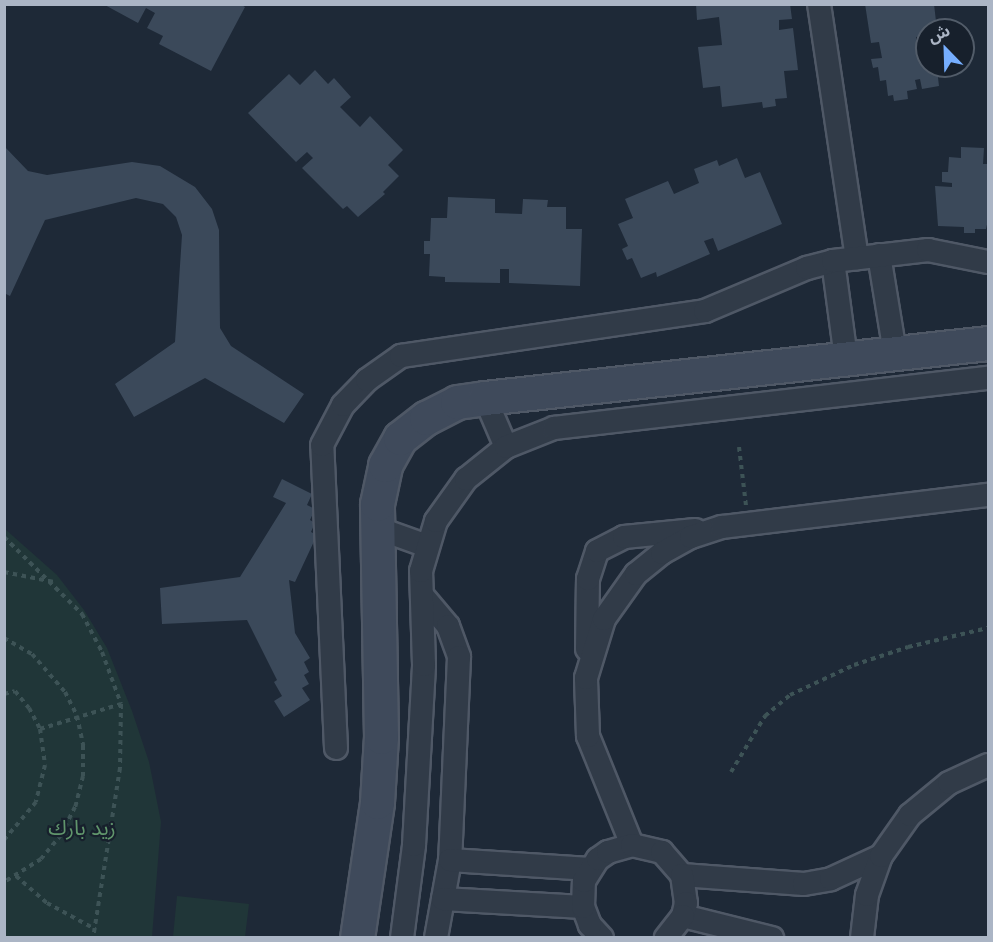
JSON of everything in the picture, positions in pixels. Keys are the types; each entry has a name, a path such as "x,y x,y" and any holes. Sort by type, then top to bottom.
{"street":[{"path":"819,4 868,257 895,353"},
{"path":"336,748 322,445 343,405 367,380 401,356 705,311 783,278 833,261 928,250 988,262"},
{"path":"833,261 846,358"},
{"path":"357,938 377,802 381,737 377,504 385,465 400,438 426,418 457,402 988,343"},
{"path":"402,938 414,845 424,665 421,571 427,546 455,492 485,461 506,447 530,436 572,425 988,378"},
{"path":"485,398 506,447"},
{"path":"632,845 588,736 586,678 588,579 597,551 624,537 988,495"},
{"path":"586,678 600,628 620,592 636,574 662,553 691,537 723,527"},
{"path":"377,528 427,546"},
{"path":"624,537 636,574"},
{"path":"588,579 620,592"},
{"path":"422,595 448,626 459,657 450,860 436,938"},
{"path":"861,938 867,895 881,856 910,814 949,783 988,765"},
{"path":"602,938 590,925 583,907 583,887 590,869 608,852 632,845 662,852 682,874 686,888 683,916 666,938"},
{"path":"682,874 804,884 849,873 881,856"},
{"path":"450,860 590,869"},
{"path":"443,899 583,907"},
{"path":"683,916 772,938"}],"path":[{"path":"739,447 748,524"},
{"path":"4,537 54,582 93,632 121,704 120,768 93,938"},
{"path":"4,573 54,582"},
{"path":"731,772 765,716 790,695 854,665 908,647 988,628"},
{"path":"4,638 32,654 50,671 77,716 83,745 83,776 75,807 61,835 41,859 4,882"},
{"path":"4,694 15,691 40,729 44,747 43,784 27,818 4,840"},
{"path":"40,729 121,704"},
{"path":"16,876 47,903 95,929"}],"green space":[{"name":"زيد بارك","path":"5,529 57,575 84,610 107,648 132,711 149,762 161,822 152,937 5,937"},
{"path":"177,896 249,904 245,937 173,937"}],"building":[{"path":"103,4 240,4 245,7 211,71 159,44 163,36 147,28 155,13 146,8 138,23"},
{"path":"696,4 790,4 792,19 779,20 779,30 793,28 798,70 784,71 787,98 775,99 776,106 763,108 762,102 722,107 720,86 703,88 698,47 722,45 719,17 697,20"},
{"path":"865,4 934,4 936,18 915,18 915,78 938,78 939,86 922,89 920,79 915,80 917,89 907,91 908,99 894,101 893,95 888,96 886,80 880,81 878,67 873,68 871,59 882,58 879,42 871,43"},
{"path":"315,70 328,84 334,78 351,97 340,107 360,127 370,116 403,150 388,165 399,176 383,192 385,194 358,217 347,206 343,209 302,168 313,158 307,152 296,162 248,113 289,74 300,85"},
{"path":"4,146 28,171 47,175 132,162 160,166 195,187 212,209 219,230 220,328 231,346 304,394 284,423 205,378 134,417 115,384 175,342 182,235 176,217 163,204 136,198 45,220 10,296 4,293"},
{"path":"961,147 984,148 983,164 988,164 988,220 986,229 975,229 975,233 964,233 964,227 938,226 935,186 952,187 952,183 942,182 942,172 948,172 949,157 961,158"},
{"path":"737,158 745,178 760,172 782,224 718,251 713,238 704,241 710,254 657,277 656,272 641,278 632,258 627,260 622,249 628,246 618,224 633,218 625,199 668,181 674,194 699,183 694,169 717,160 719,166"},
{"path":"448,197 495,199 495,213 522,214 523,199 548,200 547,207 566,207 566,229 582,229 580,286 509,283 509,269 500,269 500,283 445,282 445,277 429,276 430,254 424,254 424,241 430,241 431,218 447,218"},
{"path":"282,479 312,494 307,505 315,509 310,520 315,523 311,532 317,535 295,582 289,580 295,633 310,658 304,662 309,672 304,675 309,684 302,688 310,700 284,717 274,701 282,696 274,682 277,680 247,620 162,624 160,588 240,577 286,503 273,497"}]}
